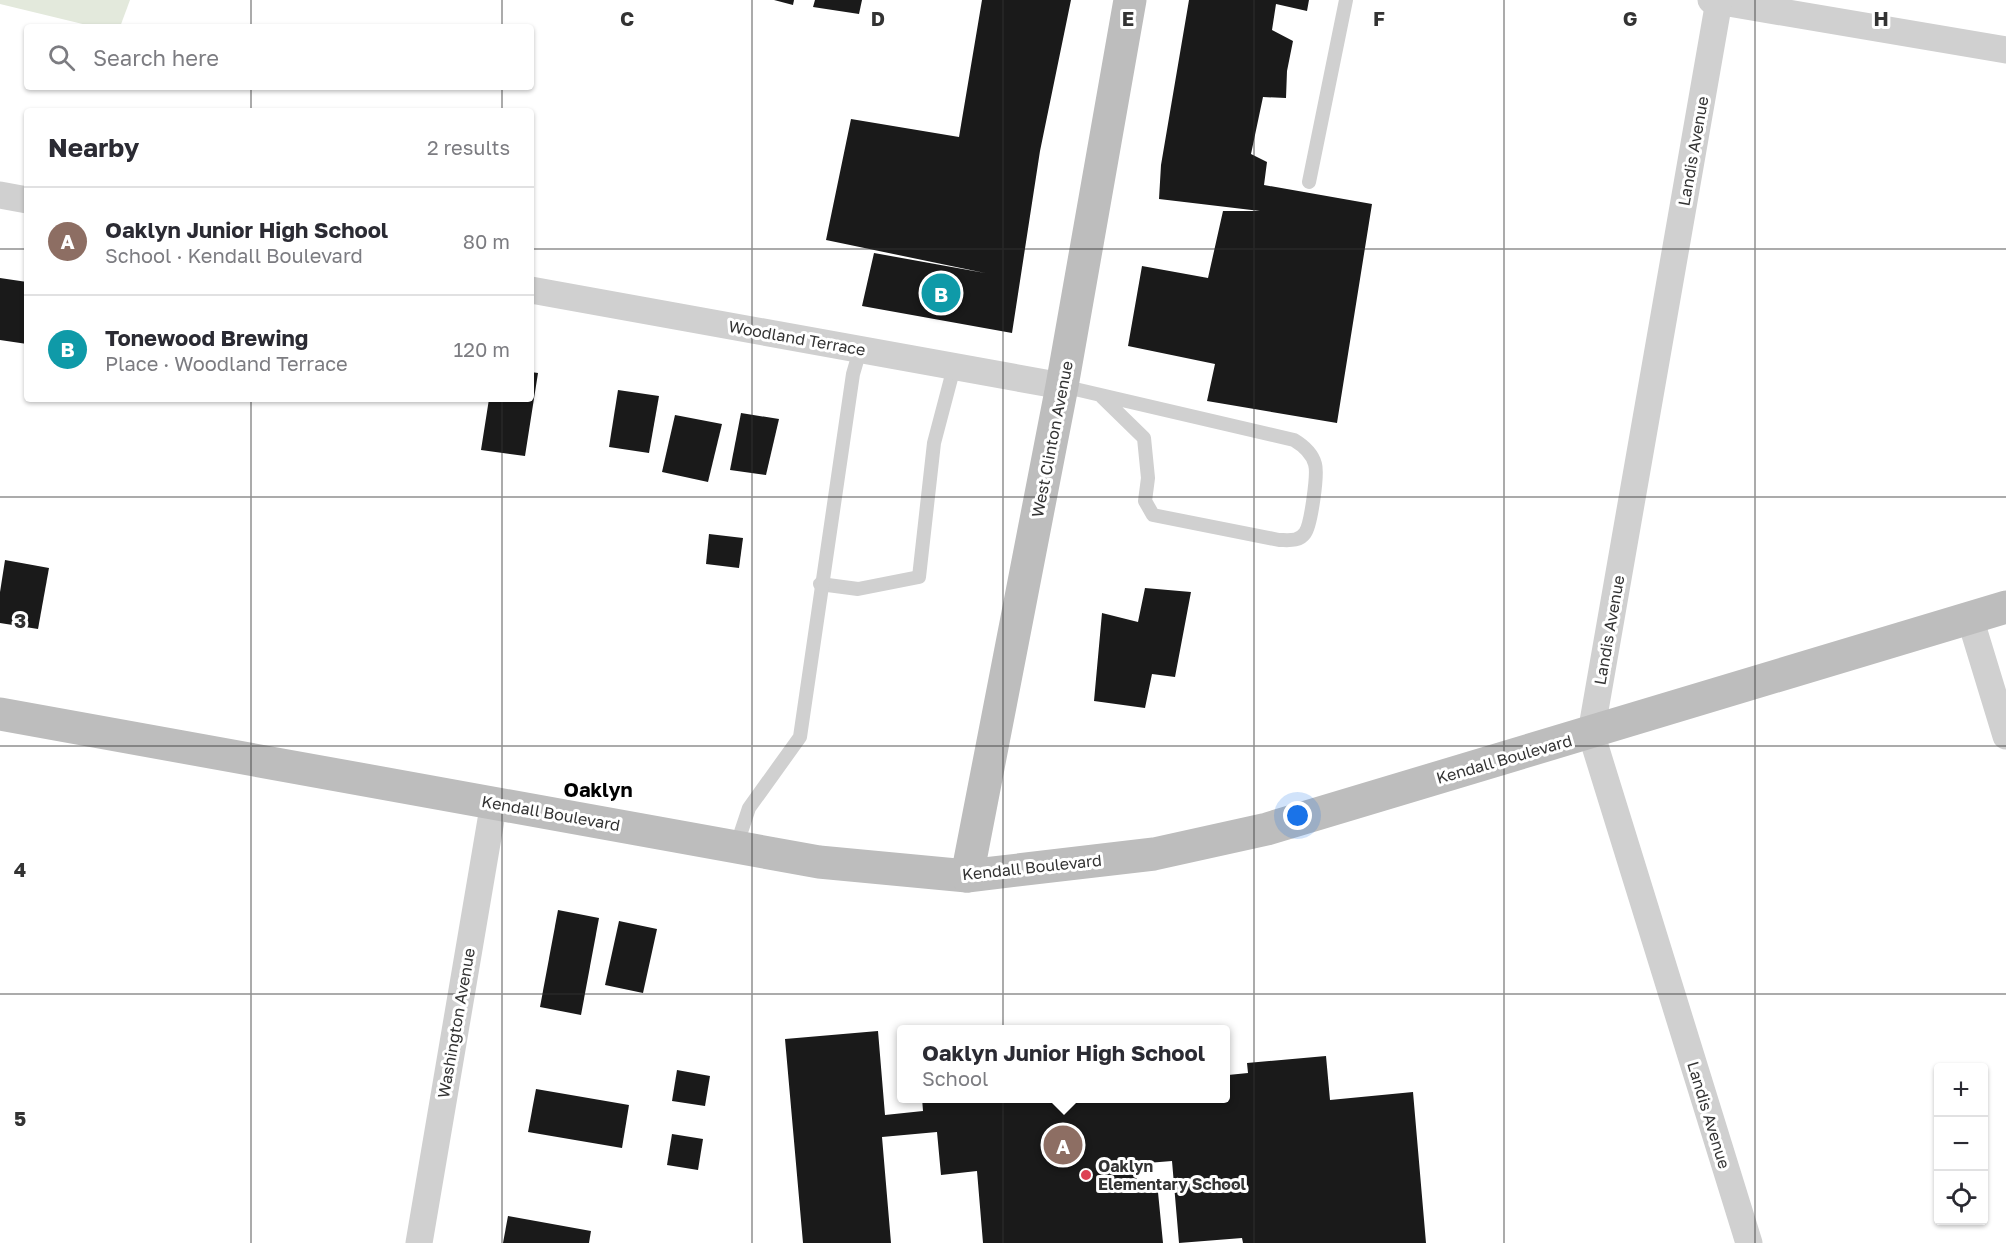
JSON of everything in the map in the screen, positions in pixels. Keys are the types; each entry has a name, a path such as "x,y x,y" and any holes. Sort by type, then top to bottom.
{"street":[{"name":"West Clinton Avenue","path":"967,876 1062,386 1130,0"},
{"path":"1715,1 2006,50"},
{"name":"Landis Avenue","path":"1715,1 1591,733 1749,1243"},
{"path":"0,195 24,199"},
{"name":"Woodland Terrace","path":"534,291 1062,386"},
{"name":"Kendall Boulevard","path":"0,714 819,862 967,876 1154,854 1267,829 2006,607"},
{"path":"1970,618 2006,736"},
{"name":"Washington Avenue","path":"419,1243 494,802"}],"lane":[{"path":"1310,182 1346,0"},
{"path":"736,847 749,808 800,737 820,584 853,374 860,350"},
{"path":"820,584 858,589 919,577 934,443 954,367"},
{"path":"1062,386 1294,440 1307,449 1316,465 1314,494 1306,533 1297,540 1279,540 1153,515 1145,501 1148,478 1144,438 1102,397"}],"shaded area":[{"path":"0,0 130,0 121,24 83,24 0,4"}],"building":[{"path":"774,0 794,0 793,5"},
{"path":"815,0 862,0 859,14 813,7"},
{"path":"982,0 1071,0 1040,151 1012,333 862,306 874,253 985,273 826,240 851,119 959,137"},
{"path":"1189,0 1309,0 1307,11 1276,4 1272,30 1293,41 1287,71 1286,98 1263,97 1251,154 1267,162 1264,185 1372,204 1337,423 1207,401 1215,364 1128,346 1142,266 1208,278 1223,211 1260,211 1159,199 1161,165"},
{"path":"0,278 24,282 24,344 0,340"},
{"path":"534,372 538,373 534,399"},
{"path":"618,390 659,396 649,453 609,447"},
{"path":"489,402 533,402 525,456 481,450"},
{"path":"741,413 779,419 766,475 730,470"},
{"path":"675,415 722,424 708,482 662,472"},
{"path":"709,534 743,538 739,568 706,564"},
{"path":"5,560 49,568 38,629 0,623 0,592"},
{"path":"1145,588 1191,592 1175,677 1152,674 1145,708 1094,701 1102,613 1138,622"},
{"path":"558,910 599,918 581,1015 540,1007"},
{"path":"619,921 657,929 643,993 605,985"},
{"path":"878,1031 885,1115 923,1111 922,1103 1230,1103 1230,1075 1248,1073 1247,1063 1326,1056 1330,1100 1413,1092 1426,1243 1243,1243 1242,1238 1179,1243 1172,1161 1135,1164 1137,1184 1157,1182 1163,1243 983,1243 977,1171 941,1175 937,1132 882,1137 891,1243 803,1243 785,1039"},
{"path":"677,1070 710,1076 705,1106 672,1101"},
{"path":"536,1089 629,1105 622,1148 528,1132"},
{"path":"672,1134 703,1139 698,1170 667,1165"},
{"path":"508,1216 591,1231 589,1243 503,1243"}],"place":[{"name":"Tonewood Brewing","path":"941,293"},
{"name":"Oaklyn Junior High School","path":"1063,1145"},
{"name":"Oaklyn Elementary School","path":"1086,1175"}],"district":[{"name":"Oaklyn","path":"598,789"}]}
